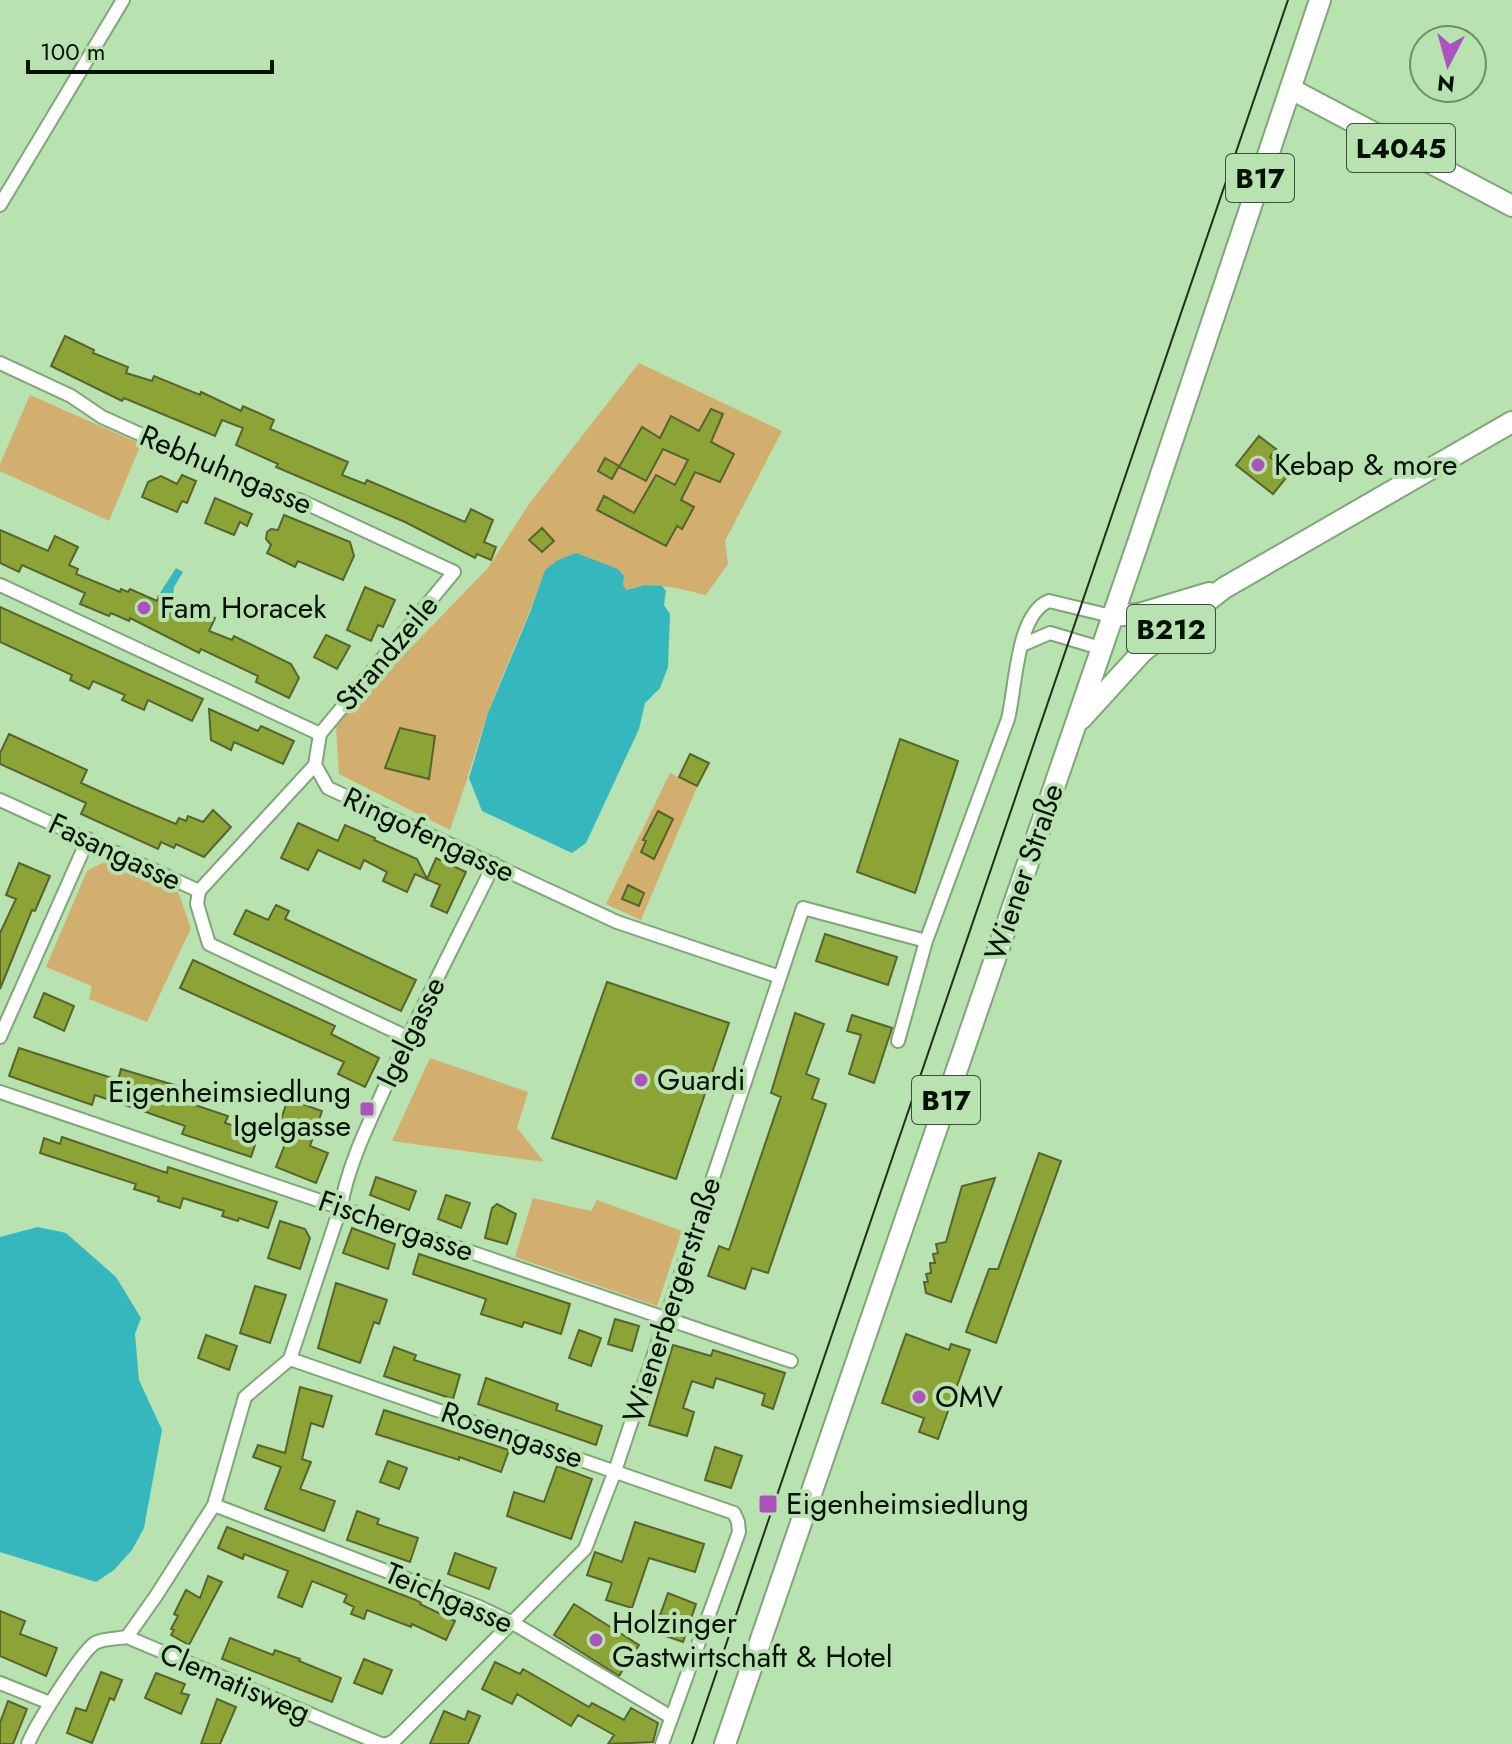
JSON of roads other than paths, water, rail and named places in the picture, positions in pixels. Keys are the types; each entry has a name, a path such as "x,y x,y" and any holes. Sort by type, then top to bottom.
{"main road":[{"name":"Wiener Straße","path":"725,1744 1320,0"},
{"name":"L4045","path":"1291,89 1512,206"},
{"name":"B212","path":"1074,728 1143,651 1224,588 1512,422"},
{"name":"B212","path":"1111,616 1139,614 1224,588"}],"street":[{"path":"0,205 123,0"},
{"name":"Rebhuhngasse","path":"0,363 71,396 102,417 271,493 299,500 454,572"},
{"name":"Strandzeile","path":"320,734 454,572"},
{"path":"0,585 320,734"},
{"path":"898,1041 926,941 1008,719 1030,618 1042,603 1049,601 1111,616"},
{"path":"1022,645 1050,633 1100,648"},
{"name":"Ringofengasse","path":"320,734 315,765 328,788 617,922 780,977"},
{"path":"199,891 315,765"},
{"name":"Fasangasse","path":"0,800 199,891 197,904 209,944 407,1037"},
{"path":"0,1037 6,1007 88,839"},
{"name":"Igelgasse","path":"290,1359 344,1190 374,1111 407,1037 494,864"},
{"name":"Wienerbergerstraße","path":"388,1744 585,1549 615,1471 803,908 926,941"},
{"name":"Fischergasse","path":"0,1092 791,1361"},
{"path":"28,1744 50,1703 96,1643 127,1637 156,1596 214,1505 245,1397 290,1359"},
{"name":"Rosengasse","path":"290,1359 734,1513 739,1532 671,1717"},
{"name":"Teichgasse","path":"214,1505 477,1606 513,1623 671,1717"},
{"name":"Clematisweg","path":"127,1637 381,1744 388,1744"},
{"path":"0,1683 50,1703"},
{"path":"662,1744 671,1717"}],"water":[{"path":"576,553 618,569 624,576 626,590 645,585 662,586 666,591 664,605 670,614 668,667 660,688 645,703 639,729 586,843 572,853 482,811 469,778 488,713 545,570 558,560"},
{"path":"176,568 183,572 174,587 173,598 160,593"},
{"path":"38,1227 66,1233 116,1277 141,1318 135,1334 139,1380 162,1430 144,1528 132,1550 114,1570 96,1582 0,1552 0,1237"}],"tram line":[{"path":"692,1744 1288,0"}],"place":[{"name":"Kebap & more","path":"1258,465"},
{"name":"Fam Horacek","path":"144,608"},
{"name":"Guardi","path":"641,1080"},
{"name":"Eigenheimsiedlung Igelgasse","path":"367,1109"},
{"name":"OMV","path":"919,1397"},
{"name":"Eigenheimsiedlung","path":"768,1504"},
{"name":"Holzinger Gastwirtschaft & Hotel","path":"596,1640"}]}
